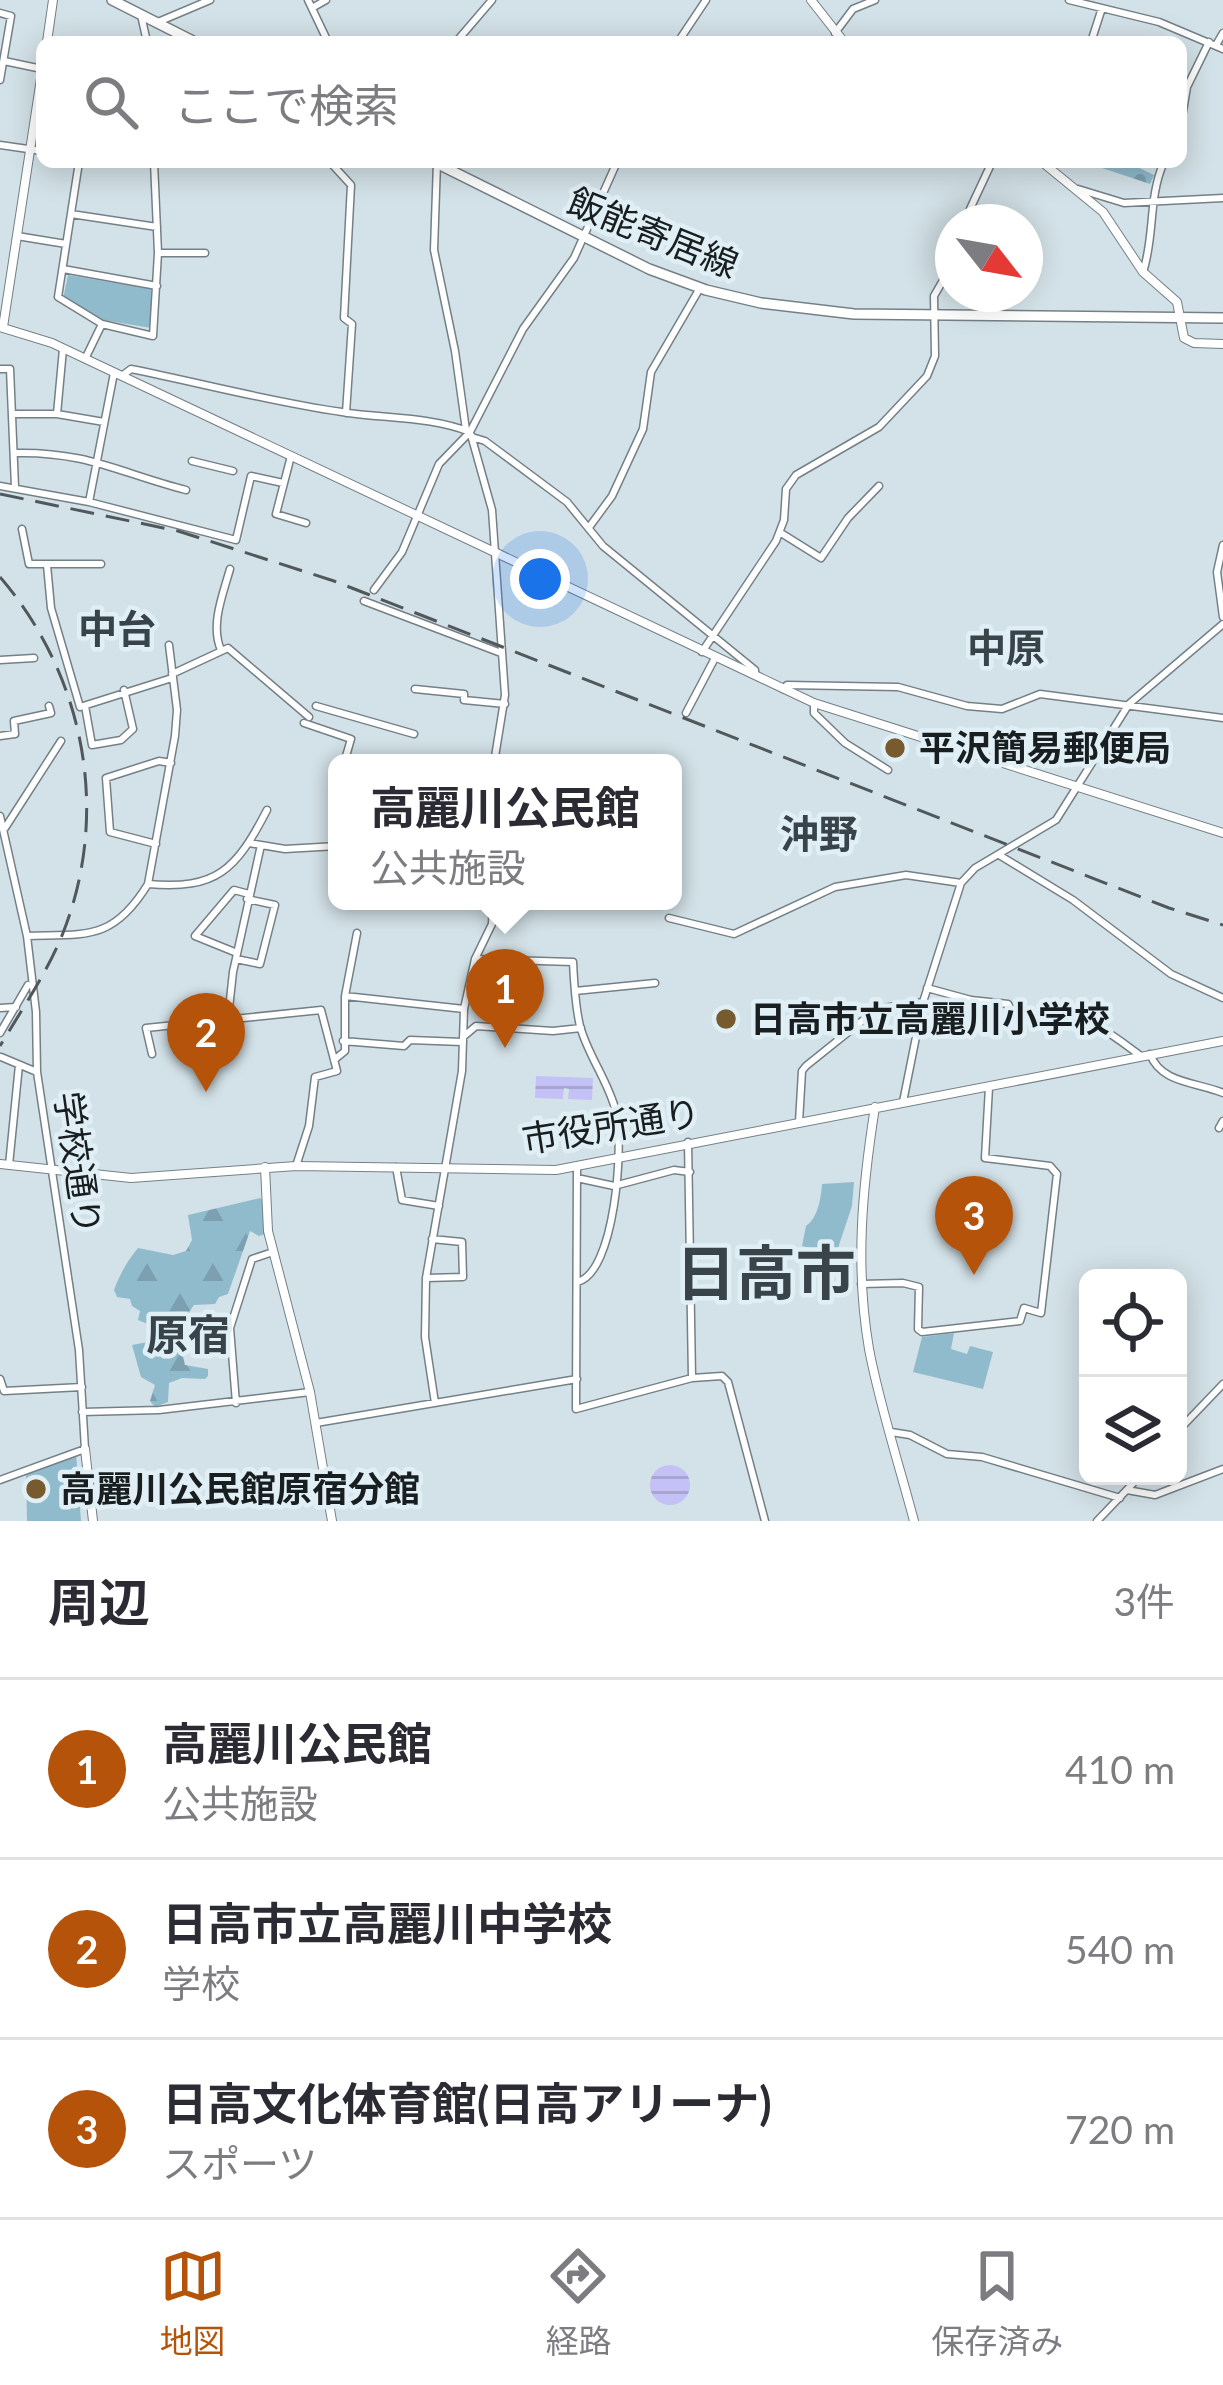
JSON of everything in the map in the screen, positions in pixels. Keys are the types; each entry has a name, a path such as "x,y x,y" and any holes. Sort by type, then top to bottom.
{"main road":[{"path":"112,0 126,3 183,36"},
{"name":"飯能寄居線","path":"448,168 649,269 761,303 820,312 1223,318"}],"street":[{"path":"48,36 53,0"},
{"path":"157,23 210,0"},
{"path":"325,36 310,4 326,0"},
{"path":"461,36 493,0"},
{"path":"682,36 706,0"},
{"path":"811,0 838,36"},
{"path":"835,33 854,9 875,0"},
{"path":"1069,0 1159,22 1216,46"},
{"path":"1093,36 1102,8"},
{"path":"0,13 10,16 0,80"},
{"path":"142,15 146,36"},
{"path":"1187,87 1223,33"},
{"path":"2,60 36,68"},
{"path":"36,110 1,327 85,359 814,703 1223,832"},
{"path":"0,145 36,150"},
{"path":"78,168 59,301 103,324 153,337 158,286 154,168"},
{"path":"335,168 351,185 343,298 344,318 352,324 346,413"},
{"path":"436,168 434,250 469,433 492,510 505,704 496,754"},
{"path":"374,590 402,552 439,464 469,433 524,329 574,259 614,168"},
{"path":"972,204 989,168"},
{"path":"1056,168 1103,212 1143,272 1177,302 1181,335 1189,342 1223,344"},
{"path":"1143,272 1162,168"},
{"path":"1078,188 1124,203 1223,198"},
{"path":"71,214 157,227"},
{"path":"17,236 66,244"},
{"path":"158,253 206,254"},
{"path":"63,269 158,286"},
{"path":"589,526 612,496 643,429 651,372 700,288"},
{"path":"702,652 780,532 786,489 796,475 879,427 927,376 934,356 935,294"},
{"path":"85,359 103,324"},
{"path":"57,414 63,349"},
{"path":"0,369 10,369 15,488"},
{"path":"89,502 118,375 131,369 346,413 435,421 485,441 567,502 603,546 754,670 755,676"},
{"path":"12,413 104,422"},
{"path":"14,453 97,459 146,480 186,490"},
{"path":"291,456 276,514 306,523"},
{"path":"192,460 233,471"},
{"path":"0,486 89,502 236,540 251,476 283,483"},
{"path":"780,532 821,558 848,518 879,486"},
{"path":"22,529 29,564 100,564"},
{"path":"903,1102 923,1002 961,883 975,868 1056,820 1130,704 1223,620 1217,572 1223,545"},
{"path":"47,565 60,644 80,706 172,676 221,650 231,650 306,720 351,739 347,754"},
{"path":"221,650 218,615 230,568"},
{"path":"364,602 501,653"},
{"path":"27,936 106,931 135,905 148,884 177,710 169,644"},
{"path":"0,659 34,658"},
{"path":"686,713 716,658"},
{"path":"783,689 898,687 967,706 1002,709 1040,694 1223,718"},
{"path":"415,689 505,704"},
{"path":"85,706 92,746 121,740 133,729 124,690"},
{"path":"814,703 812,710 845,743 888,770"},
{"path":"0,736 15,734 14,722 50,713 49,706"},
{"path":"316,706 414,734"},
{"path":"4,829 62,741"},
{"path":"156,844 110,832 106,778 159,761 171,763"},
{"path":"148,884 196,885 226,871 267,810"},
{"name":"学校通り","path":"0,816 27,936 37,1072 82,1387 85,1449"},
{"path":"249,843 285,849 328,847"},
{"path":"228,1018 236,956 261,845"},
{"path":"999,855 1073,899 1171,974 1223,998"},
{"path":"669,918 734,934 835,887 884,875 961,883"},
{"path":"233,890 248,897 274,905 260,964 195,936 233,890"},
{"path":"435,1403 425,1337 426,1278 462,1071 464,1009 493,910"},
{"path":"334,1060 345,1051 346,996 357,933"},
{"path":"476,958 572,962 581,1028 616,1108 620,1155 604,1252 597,1269 587,1280 577,1282"},
{"path":"0,1033 30,982"},
{"path":"574,991 655,983"},
{"path":"927,988 1008,1004 1016,1017 1025,1020 1068,1017 1084,1021 1146,1055 1175,1079 1223,1093"},
{"path":"346,996 464,1009"},
{"path":"799,1122 806,1066 878,1009 923,1002"},
{"path":"0,1008 16,1007"},
{"path":"152,1054 146,1028 321,1010 337,1071 316,1077 309,1126 296,1166"},
{"path":"343,1041 404,1046 410,1040 462,1040 476,1026 581,1028"},
{"name":"市役所通り","path":"5,1165 131,1178 296,1166 545,1170 1223,1041"},
{"path":"1,1057 37,1072"},
{"path":"5,1165 19,1065"},
{"path":"861,1284 903,1282 919,1287 918,1329 922,1332 1020,1321 1024,1308 1041,1313 1057,1174 1050,1166 985,1158 989,1087"},
{"path":"875,1107 862,1183 861,1284 870,1351 914,1521"},
{"path":"688,1142 692,1378"},
{"path":"577,1166 576,1409 692,1378 722,1376 728,1382 764,1521"},
{"path":"266,1167 268,1231 310,1392 332,1521"},
{"path":"396,1167 402,1200 439,1206"},
{"path":"577,1178 614,1186 674,1170 690,1172"},
{"path":"426,1278 464,1277 462,1242 433,1239"},
{"path":"236,1403 230,1328 252,1259 274,1252"},
{"path":"0,1379 4,1391 82,1387"},
{"path":"316,1423 577,1379"},
{"path":"1187,1422 1223,1384"},
{"path":"82,1412 159,1411 310,1392"},
{"path":"891,1432 910,1435 946,1454 982,1457 1120,1498"},
{"path":"0,1480 85,1449 93,1521"},
{"path":"1127,1490 1155,1495 1223,1469"},
{"path":"1097,1521 1132,1485"}],"green space":[{"path":"1102,168 1139,168 1154,175 1150,184"},
{"path":"68,275 151,289 151,328 103,320 63,299"},
{"path":"854,1182 852,1206 836,1254 802,1246 822,1184"},
{"path":"260,1198 266,1234 250,1231 228,1294 215,1304 194,1305 187,1317 185,1365 208,1369 208,1376 169,1383 168,1402 155,1407 150,1401 155,1385 141,1377 132,1345 163,1339 153,1326 138,1320 140,1311 130,1299 117,1297 114,1290 121,1274 138,1248 173,1255 186,1251 192,1240 188,1215"},
{"path":"954,1333 951,1349 967,1354 970,1346 993,1352 983,1389 913,1372 922,1337"},
{"path":"76,1453 81,1521 27,1521 26,1473"}],"water":[{"path":"536,1076 593,1078 592,1100 568,1099 569,1089 564,1088 563,1099 535,1098"},
{"path":"670,1465 684,1471 690,1485 684,1499 670,1505 656,1499 650,1485 656,1471"}],"railway":[{"path":"0,494 178,531 334,581 1169,908 1223,925"},
{"path":"0,577 29,615 70,701 86,793 78,887 63,933 0,1046"}],"place":[{"name":"平沢簡易郵便局","path":"895,748"},
{"name":"日高市立高麗川小学校","path":"726,1019"},
{"name":"高麗川公民館","path":"505,1048"},
{"name":"日高市立高麗川中学校","path":"206,1092"},
{"name":"日高文化体育館(日高アリーナ)","path":"974,1275"},
{"name":"高麗川公民館原宿分館","path":"36,1489"}],"district":[{"name":"中台","path":"117,629"},
{"name":"中原","path":"1006,648"},
{"name":"沖野","path":"819,834"},
{"name":"日高市","path":"766,1274"},
{"name":"原宿","path":"188,1335"}]}
